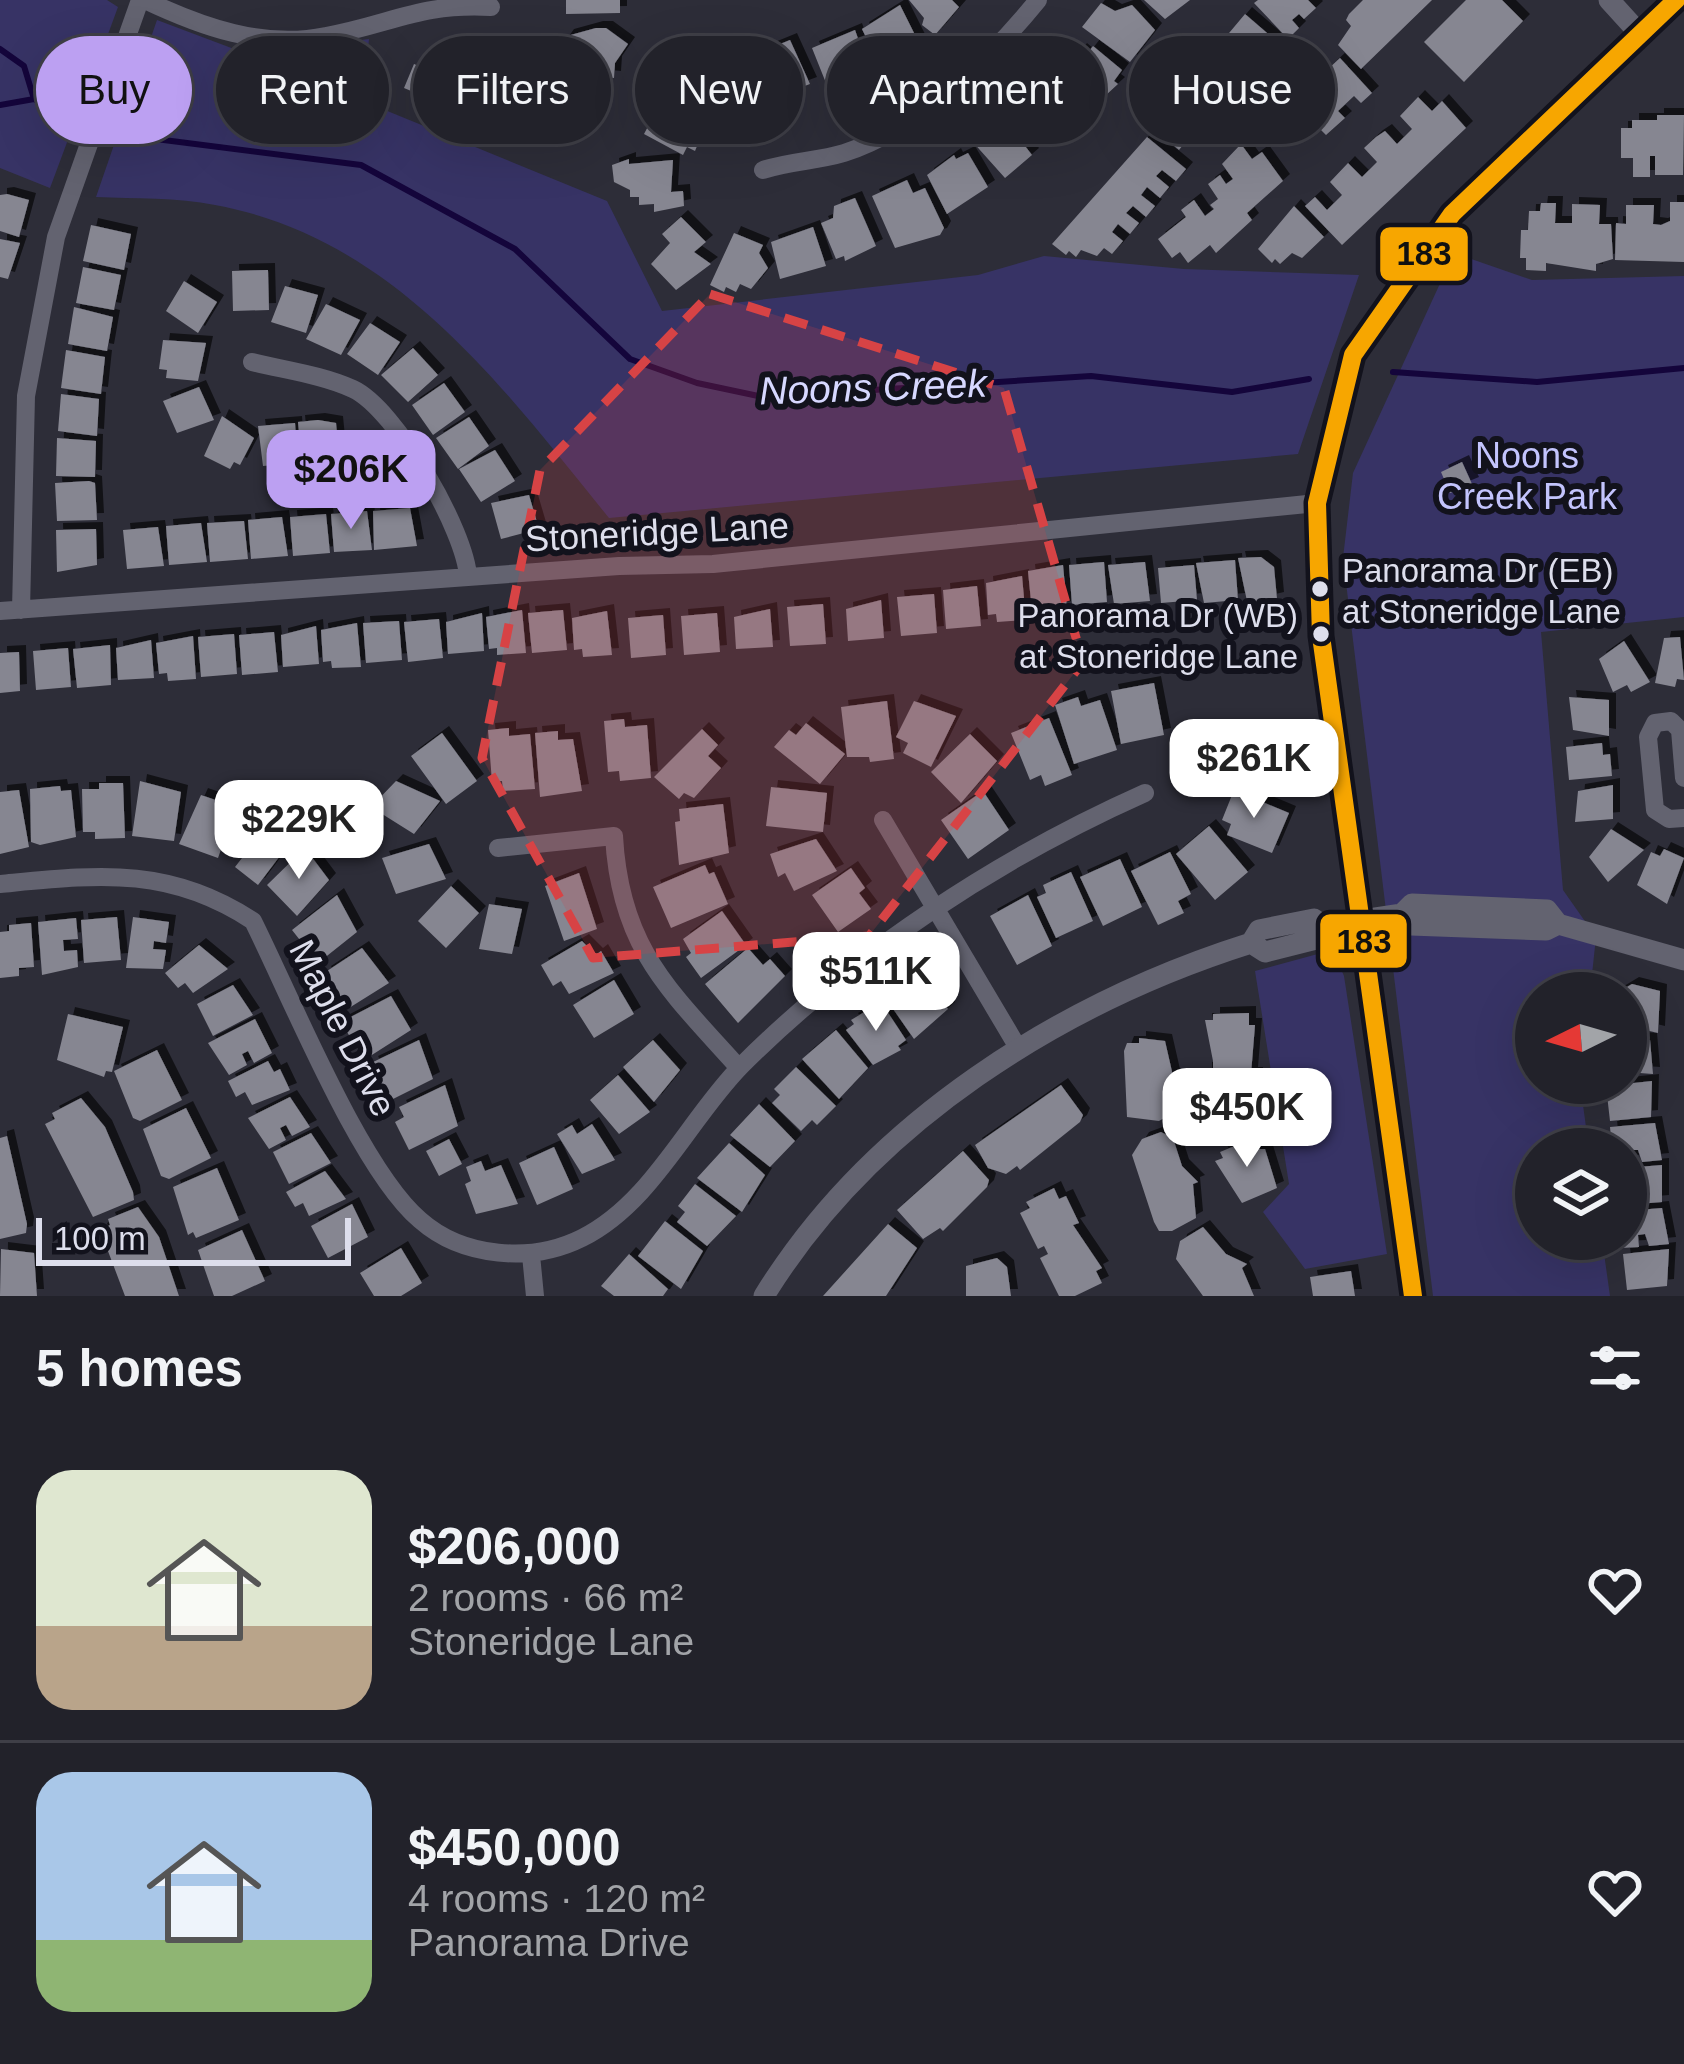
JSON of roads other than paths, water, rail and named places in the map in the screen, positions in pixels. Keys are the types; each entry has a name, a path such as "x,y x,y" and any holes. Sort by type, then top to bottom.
{"street":[{"path":"21,610 26,396 56,237 143,0 246,39 276,40 324,37 439,4 491,7"},
{"path":"763,170 843,153 907,121 1002,44 1038,0"},
{"path":"1609,0 1639,34"},
{"path":"1413,1296 1321,636 1317,502 1353,355 1452,214 1676,0"},
{"path":"252,362 355,389 391,422 461,539 468,577"},
{"name":"Stoneridge Lane","path":"0,611 760,560 1317,502"},
{"path":"1684,778 1680,730 1671,721 1655,723 1648,737 1655,810 1669,819 1684,818"},
{"name":"Maple Drive","path":"0,884 95,875 166,880 219,898 253,921 383,1180 422,1223 479,1250 531,1255 581,1238 623,1211 739,1068 836,981 1029,847 1145,793"},
{"path":"883,820 1017,1046"},
{"path":"498,848 614,836 617,879 653,974 739,1068"},
{"path":"764,1296 870,1168 1017,1046 1164,974 1251,943 1259,930 1314,919 1323,926 1402,914 1412,904 1487,904 1547,910 1558,924 1684,960"},
{"path":"531,1255 536,1296"}],"waterway":[{"name":"Noons Creek","path":"0,49 24,66 36,100"},
{"path":"0,105 34,99"},
{"name":"Noons Creek","path":"192,144 361,165 515,249 630,359 697,383 763,397 1091,376 1232,392 1309,379"},
{"name":"Noons Creek","path":"1393,372 1537,382 1684,368"}],"place":[{"name":"Panorama Dr (EB) at Stoneridge Lane","path":"1320,589"},
{"name":"Panorama Dr (WB) at Stoneridge Lane","path":"1321,634"}],"park label":[{"name":"Noons Creek Park","path":"1527,476"}]}
